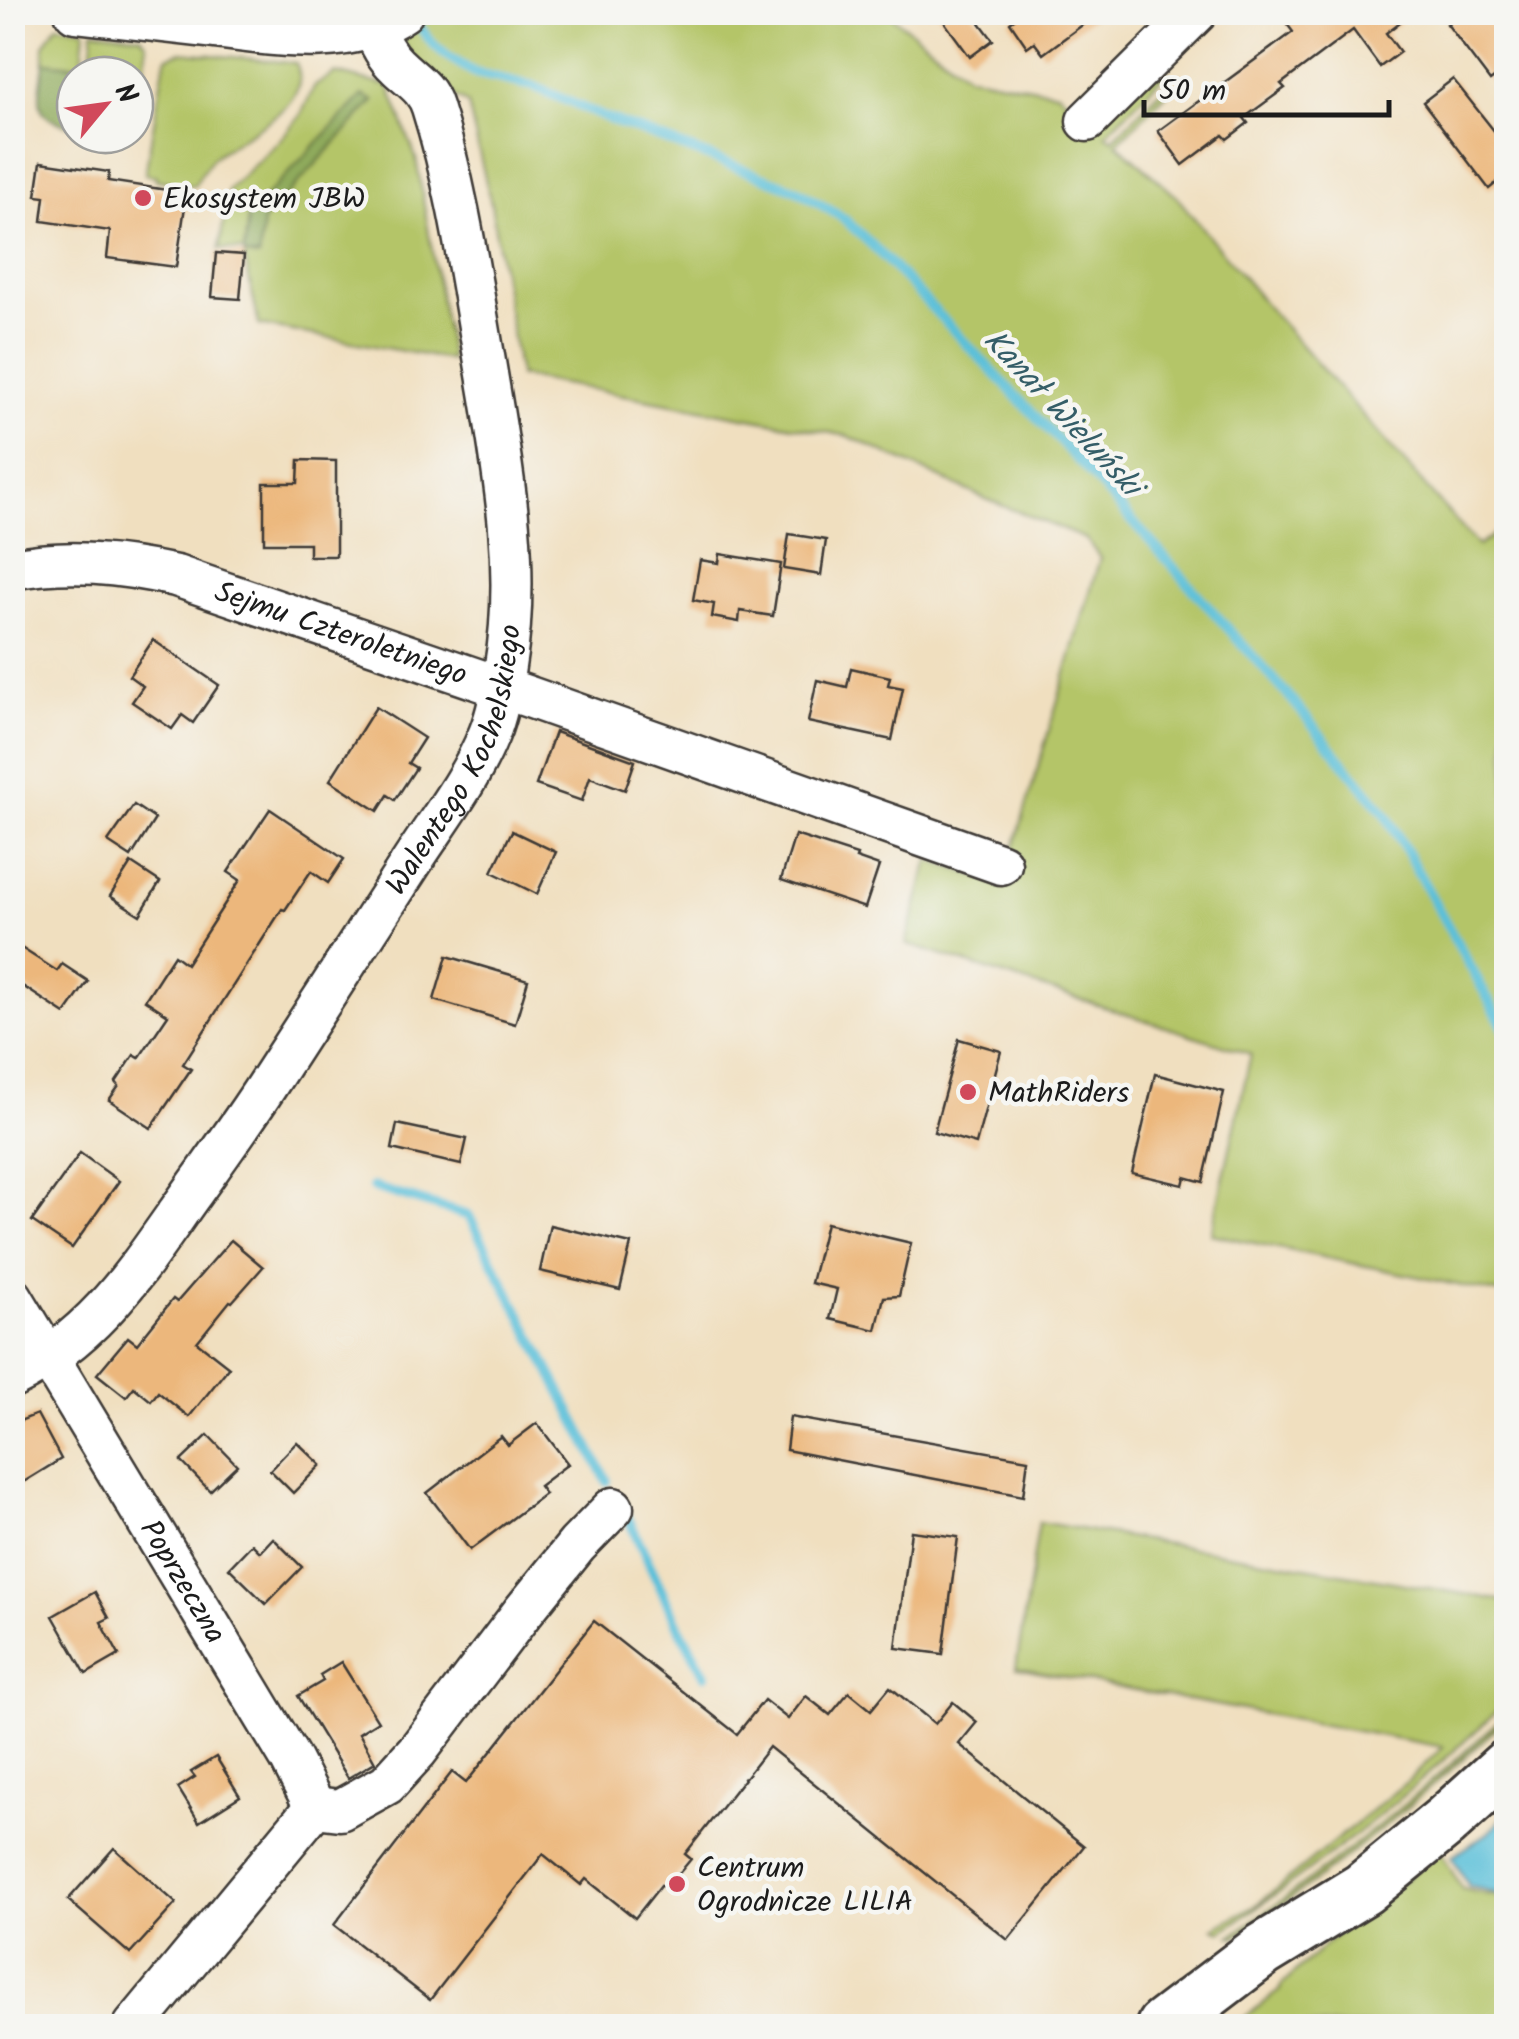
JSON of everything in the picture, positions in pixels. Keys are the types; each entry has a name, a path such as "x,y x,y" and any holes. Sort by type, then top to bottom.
{"main road":[{"path":"1164,2026 1263,1950 1363,1889 1506,1767"},
{"path":"1219,2026 1285,1971 1363,1889"}],"street":[{"path":"75,12 300,35 339,34 388,20"},
{"path":"1087,121 1196,12"},
{"name":"Walentego Kochelskiego","path":"12,1378 50,1357 87,1328 154,1246 260,1097 474,765 489,735 502,688 512,610 509,531 490,393 444,148 430,101 384,52 388,20"},
{"name":"Sejmu Czteroletniego","path":"12,569 80,562 126,565 176,576 1001,864"},
{"path":"12,1297 50,1357"},
{"name":"Poprzeczna","path":"50,1357 290,1758 315,1808"},
{"path":"134,2026 315,1808 340,1810 387,1784 418,1750 576,1545 614,1508"}],"green space":[{"path":"424,13 888,13 967,75 1058,92 1076,111 1159,71 1167,72 1106,134 1113,139 1167,84 1171,89 1117,143 1176,196 1265,304 1478,546 1506,526 1506,1295 1211,1234 1251,1054 906,944 929,860 1003,885 1100,558 1086,539 986,499 848,436 519,376 491,204 468,104 442,90 403,43 404,35"},
{"path":"13,21 17,21 24,44 18,144 12,143"},
{"path":"57,25 85,29 83,55 55,55 55,63 44,62 44,45"},
{"path":"93,30 141,36 147,44 146,55 92,55"},
{"path":"181,52 296,63 299,79 295,94 285,107 212,159 194,186 156,180 156,176 145,174 148,155 155,155 155,117 167,57"},
{"path":"44,62 55,63 55,121 44,113 40,97"},
{"path":"335,73 389,86 416,158 451,360 259,325 244,255 259,257 263,221 373,101 249,215 244,251 219,249 229,189 300,116 315,86"},
{"path":"363,95 374,101 263,221 259,257 244,255 248,215"},
{"path":"1039,1522 1506,1601 1506,1702 1369,1823 1221,1932 1214,1928 1259,1903 1408,1781 1443,1747 1016,1668"},
{"path":"1506,1714 1506,1719 1409,1806 1307,1887 1236,1937 1231,1936 1373,1830"},
{"path":"1440,1851 1462,1889 1506,1898 1506,2026 1233,2026 1280,1991 1330,1940"}],"water":[{"path":"1506,1815 1506,1896 1469,1886 1452,1857 1488,1833"}],"building":[{"path":"937,12 972,12 993,40 970,57"},
{"path":"1014,12 1100,12 1043,54 1034,42 1027,47 1010,22 1017,17"},
{"path":"1278,12 1413,12 1386,33 1400,52 1380,67 1353,30 1281,84 1285,88 1244,118 1248,123 1227,139 1223,135 1183,165 1158,131 1293,32"},
{"path":"1462,12 1506,12 1506,69 1490,81 1447,24"},
{"path":"1453,79 1506,146 1506,175 1489,189 1423,102"},
{"path":"41,162 109,172 108,181 187,193 176,267 107,258 110,231 42,221 45,197 36,196"},
{"path":"216,253 244,255 240,299 212,297"},
{"path":"299,460 336,461 336,556 309,556 309,543 264,543 264,483 298,483"},
{"path":"789,534 826,540 821,575 784,569"},
{"path":"720,554 781,564 773,616 740,611 739,622 712,617 714,604 693,600 700,560 719,563"},
{"path":"153,640 219,685 193,723 182,715 172,729 132,702 143,686 129,676"},
{"path":"851,668 890,677 888,685 903,688 892,740 808,722 817,680 847,687"},
{"path":"376,707 424,738 408,763 416,768 395,800 388,795 378,811 330,780"},
{"path":"555,732 635,761 625,790 590,777 582,801 536,785"},
{"path":"134,805 155,819 131,857 108,842"},
{"path":"270,809 344,859 328,883 311,871 282,909 183,1064 191,1069 151,1128 109,1100 134,1055 139,1058 168,1015 145,1000 174,955 186,964 240,880 228,872"},
{"path":"512,831 556,852 537,894 492,872"},
{"path":"795,835 879,866 865,908 781,880"},
{"path":"131,863 160,882 140,915 110,896"},
{"path":"12,942 57,971 62,964 88,981 65,1014 12,979"},
{"path":"447,956 528,980 515,1024 434,1000"},
{"name":"MathRiders","path":"959,1039 1001,1051 976,1144 934,1132"},
{"path":"1155,1074 1224,1092 1203,1182 1185,1177 1183,1185 1132,1173"},
{"path":"397,1124 467,1139 461,1165 392,1149"},
{"path":"80,1153 119,1181 72,1248 32,1221"},
{"path":"826,1223 911,1243 899,1296 884,1297 876,1330 830,1319 837,1289 811,1283"},
{"path":"550,1225 631,1244 620,1290 540,1271"},
{"path":"231,1240 263,1267 197,1342 229,1367 189,1417 158,1392 151,1401 134,1387 126,1397 97,1374 128,1337 137,1344 173,1299 177,1302"},
{"path":"37,1414 61,1459 12,1489 12,1424"},
{"path":"790,1417 1028,1459 1023,1496 786,1450"},
{"path":"537,1423 568,1464 539,1486 545,1494 470,1550 427,1493 501,1436 508,1445"},
{"path":"208,1435 237,1465 210,1491 181,1461"},
{"path":"297,1442 321,1465 293,1493 270,1470"},
{"path":"911,1531 958,1537 943,1654 896,1648"},
{"path":"273,1538 302,1567 266,1604 229,1568 252,1544 260,1552"},
{"path":"95,1592 109,1618 101,1622 119,1655 86,1674 53,1616"},
{"path":"594,1621 737,1734 764,1700 788,1719 806,1696 830,1715 849,1692 871,1710 890,1687 935,1724 953,1702 977,1722 959,1744 1084,1846 1008,1940 769,1747 685,1854 691,1859 666,1889 661,1885 635,1918 586,1879 581,1885 543,1854 430,2000 334,1925 452,1772 466,1783"},
{"path":"341,1662 378,1721 359,1733 375,1762 348,1778 298,1696 323,1681 320,1675"},
{"path":"216,1757 240,1796 199,1822 178,1788 195,1777 191,1772"},
{"path":"114,1848 176,1903 130,1954 68,1900"}],"waterway":[{"name":"Kanał Wieluński","path":"419,26 447,56 475,73 533,86 608,119 795,189 843,218 1084,467 1293,701 1385,813 1506,1031"},
{"path":"373,1187 469,1216 607,1481"},
{"path":"628,1518 705,1675"}],"place":[{"name":"Ekosystem JBW","path":"143,198"},
{"name":"MathRiders","path":"968,1092"},
{"name":"Centrum Ogrodnicze LILIA","path":"677,1884"}]}
